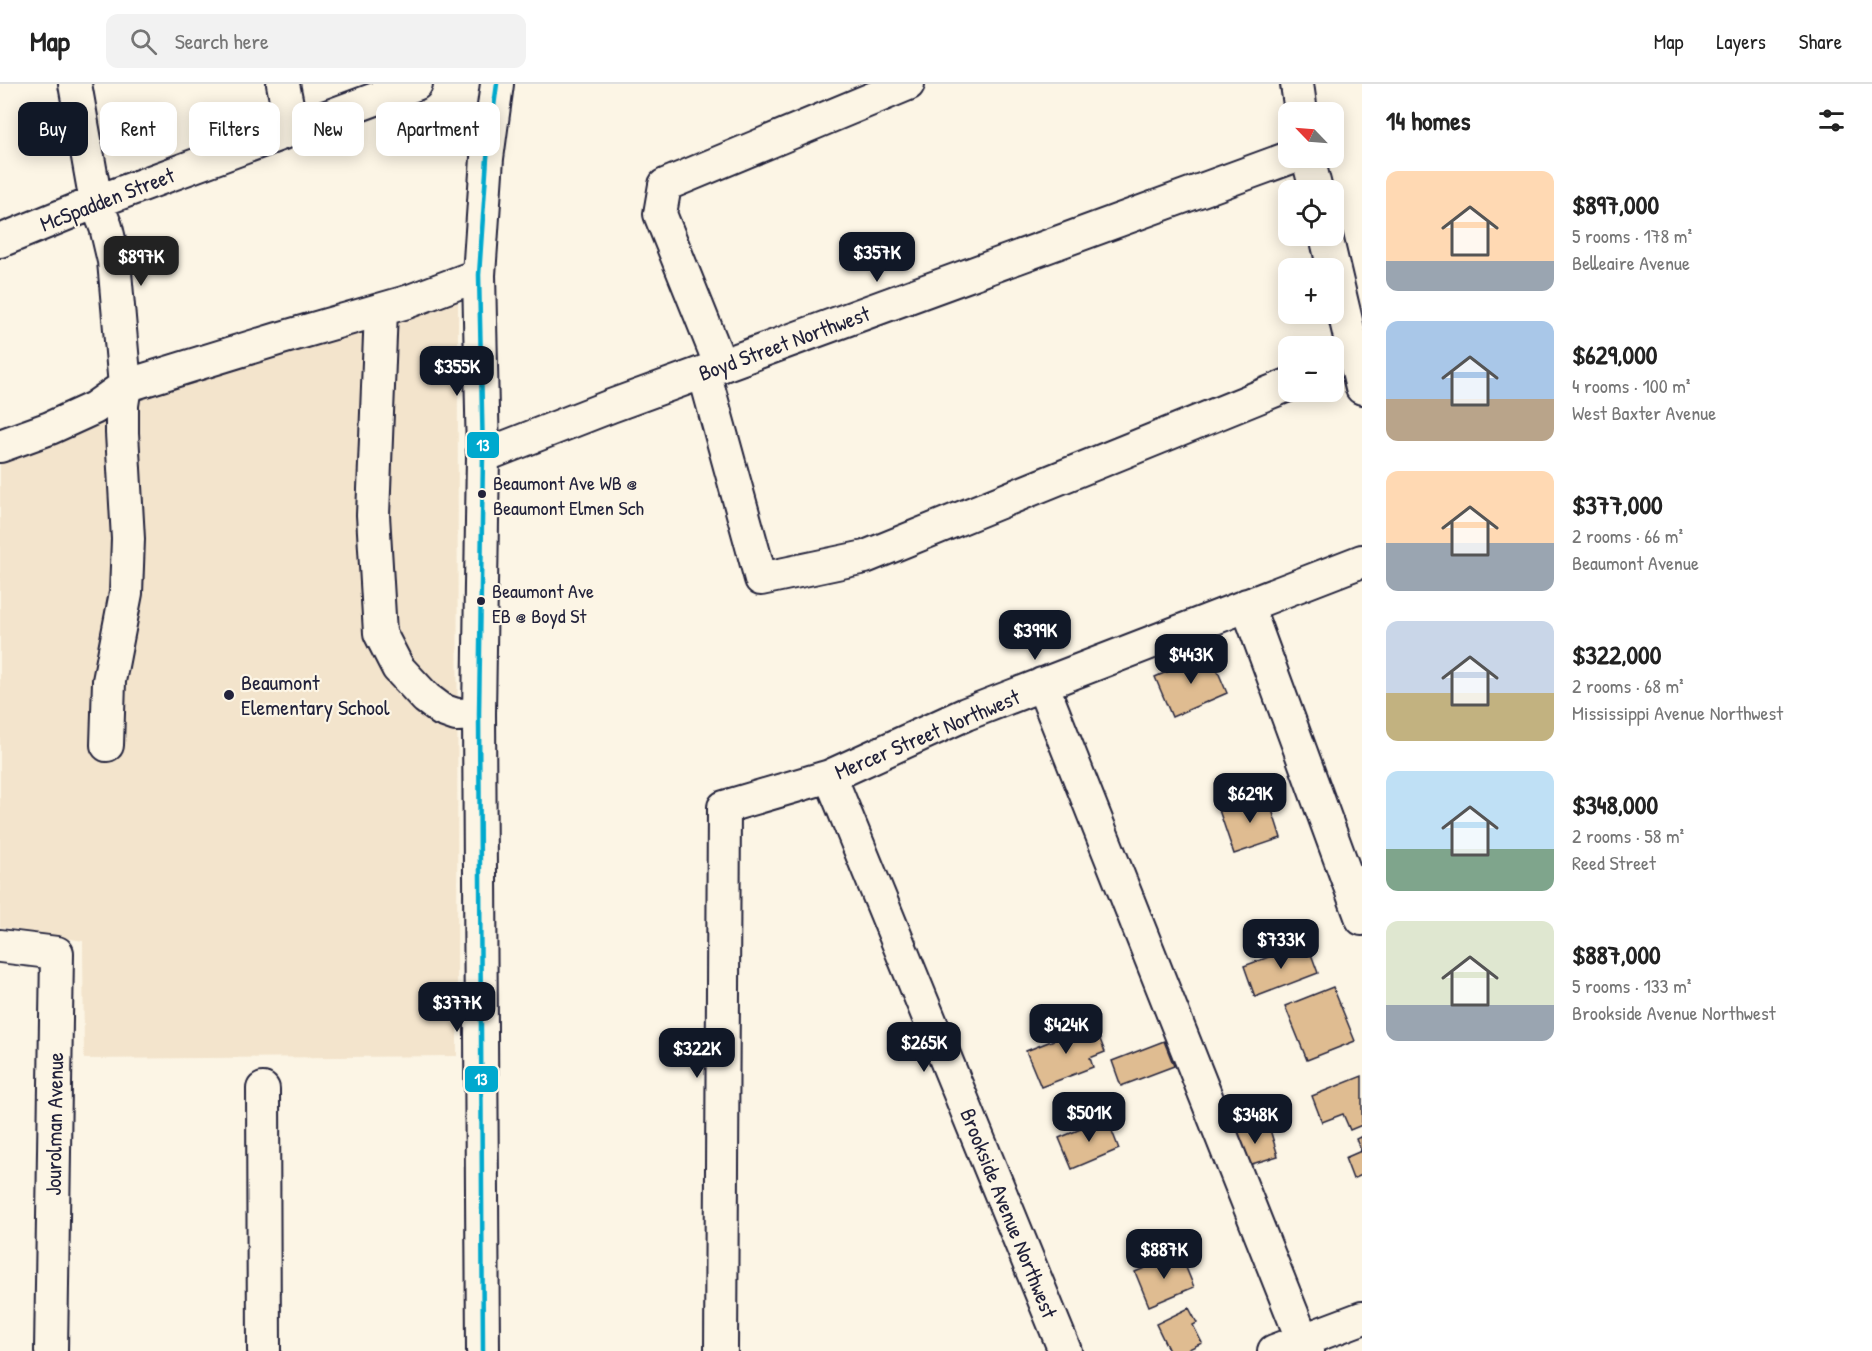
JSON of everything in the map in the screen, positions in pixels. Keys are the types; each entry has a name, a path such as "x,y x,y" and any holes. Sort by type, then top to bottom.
{"street":[{"path":"75,84 96,202 106,227 114,261 125,386 122,405 128,550 126,593 109,681 107,745"},
{"path":"283,84 292,130"},
{"name":"McSpadden Street","path":"364,103 416,84"},
{"path":"483,1351 479,714 483,456 479,275 487,158 497,84"},
{"path":"908,84 665,184 660,214 712,369 760,579 865,557 1278,389"},
{"path":"1297,84 1300,102"},
{"name":"McSpadden Street","path":"0,241 96,202 292,130"},
{"name":"Boyd Street Northwest","path":"483,456 712,369 1278,162"},
{"path":"1328,246 1350,371"},
{"path":"0,446 50,428 94,408 125,386 407,302 479,275"},
{"path":"381,310 373,515 380,633 398,668 426,698 442,710 456,716 479,714"},
{"name":"Mercer Street Northwest","path":"721,1351 724,807 830,776 966,714 1362,561"},
{"path":"1247,605 1362,919"},
{"path":"1042,684 1294,1347 1362,1318"},
{"name":"Brookside Avenue Northwest","path":"830,776 1065,1351"},
{"name":"Jourolman Avenue","path":"0,946 57,953 51,1351"},
{"path":"263,1089 264,1351"}],"shaded area":[{"name":"Beaumont Elementary School","path":"458,297 457,1056 84,1059 83,941 0,927 0,463 101,425 136,390"}],"building":[{"path":"1210,653 1227,693 1172,717 1155,677"},
{"path":"1267,794 1281,838 1234,854 1219,810"},
{"path":"1307,943 1318,973 1255,997 1244,966"},
{"path":"1333,987 1355,1041 1307,1060 1285,1006"},
{"path":"1094,1024 1105,1052 1090,1058 1093,1067 1041,1087 1026,1051"},
{"path":"1164,1041 1174,1066 1121,1086 1112,1061"},
{"path":"1362,1076 1362,1125 1350,1130 1343,1114 1322,1122 1312,1096"},
{"path":"1107,1118 1119,1149 1072,1169 1059,1138"},
{"path":"1268,1123 1278,1156 1242,1167 1232,1134"},
{"path":"1362,1136 1362,1175 1353,1179 1345,1158 1361,1151 1356,1139"},
{"path":"1180,1253 1194,1287 1149,1306 1135,1272"},
{"path":"1189,1308 1197,1323 1193,1325 1202,1343 1185,1351 1169,1351 1156,1324"}],"transit line":[{"name":"13","path":"483,1351 479,714 483,456 479,275 487,158 497,84"}],"place":[{"name":"Beaumont Ave WB @ Beaumont Elmen Sch","path":"482,494"},
{"name":"Beaumont Ave EB @ Boyd St","path":"481,601"},
{"name":"Beaumont Elementary School","path":"229,695"}]}
